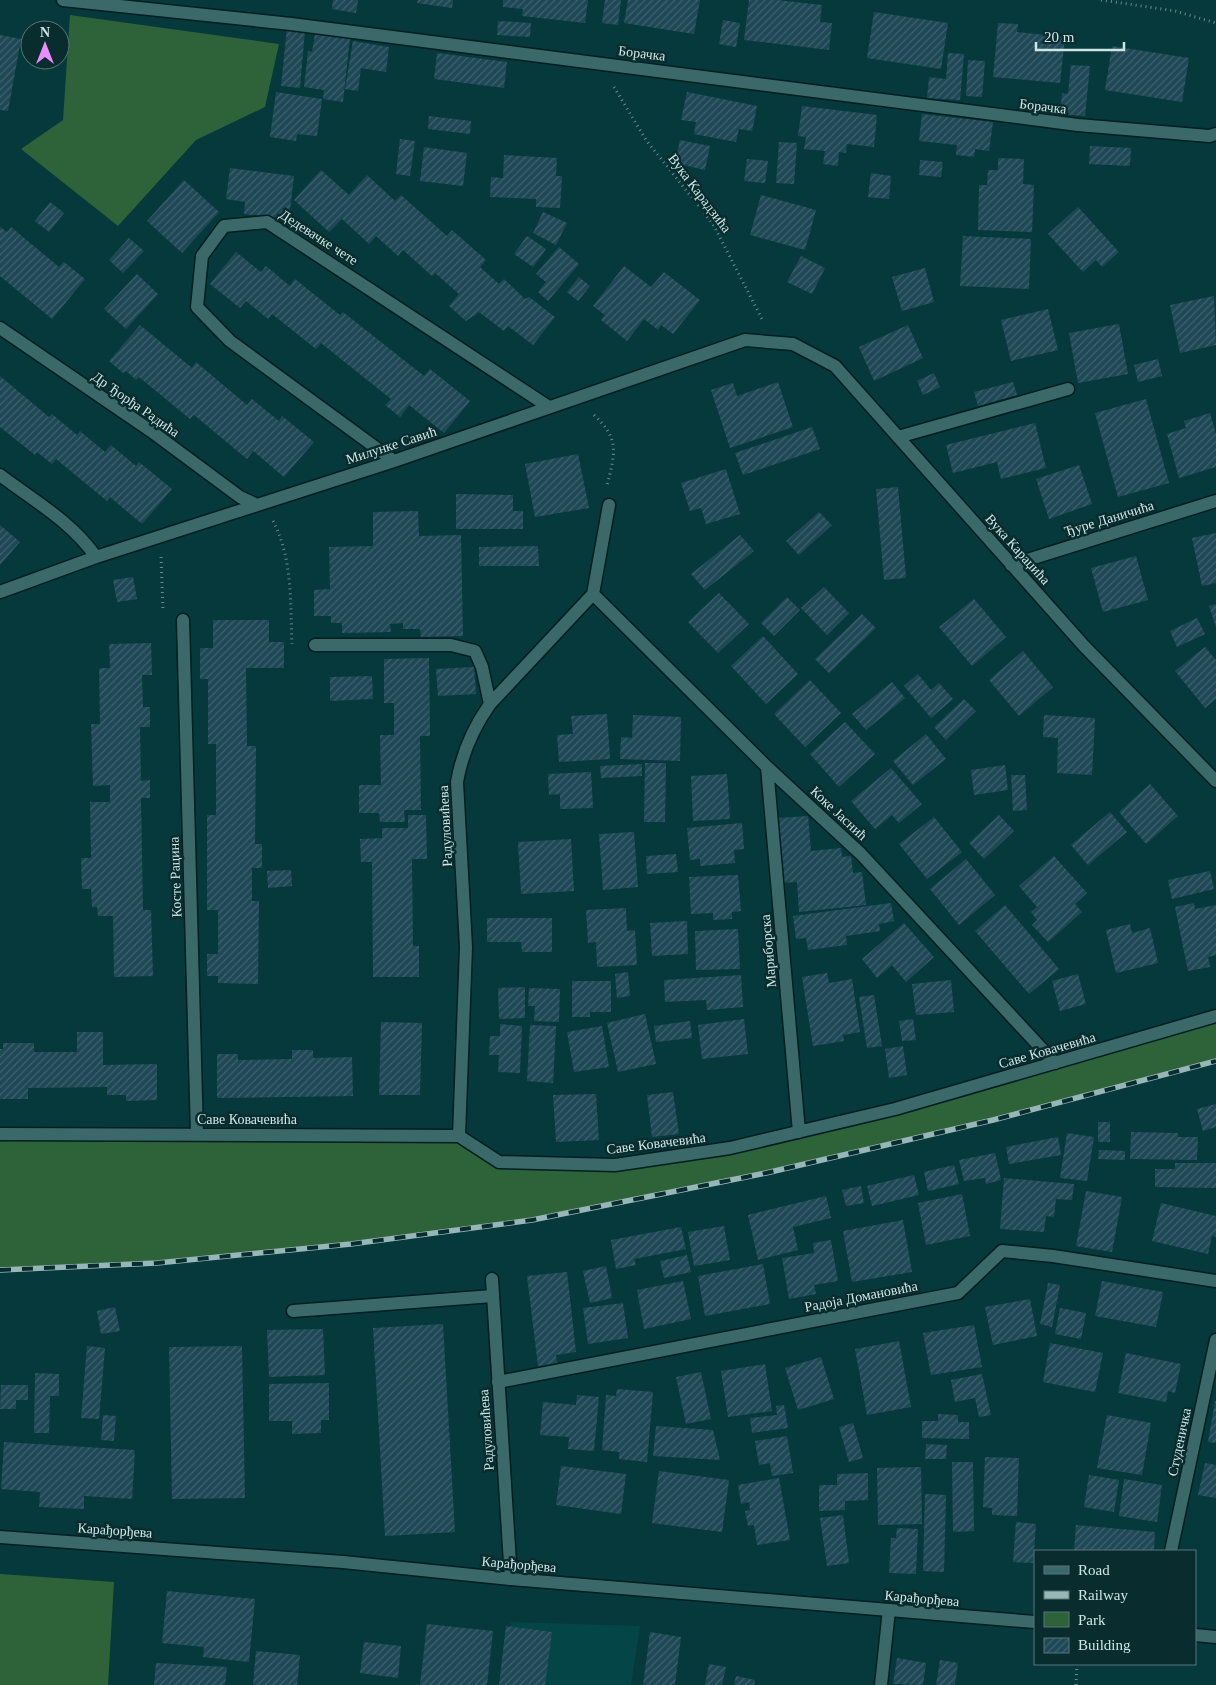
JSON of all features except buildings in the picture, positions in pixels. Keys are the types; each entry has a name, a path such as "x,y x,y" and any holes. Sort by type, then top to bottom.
{"street":[{"name":"Борачка","path":"63,0 301,26 1078,125 1208,136 1216,134"},
{"name":"Дедевачке чете","path":"394,461 230,341 197,307 202,256 224,226 267,222 549,407"},
{"name":"Др Ђорђа Радића","path":"0,328 159,437 240,498 255,504"},
{"name":"Милунке Савић","path":"0,592 96,557 255,504 394,461 745,340 793,344"},
{"name":"Вука Караџића","path":"793,344 835,366 1084,646 1216,780"},
{"path":"898,437 1068,389"},
{"path":"0,475 71,527 96,557"},
{"name":"Ђуре Даничића","path":"1012,564 1216,501"},
{"path":"592,594 609,505"},
{"name":"Радуловићева","path":"460,1136 466,947 457,782 460,762 469,740 490,704 592,594"},
{"name":"Коке Јаснић","path":"592,594 767,767 861,854 1054,1063"},
{"name":"Косте Рацина","path":"183,620 197,1134"},
{"path":"315,645 451,645 475,651 482,667 490,704"},
{"name":"Мариборска","path":"767,767 799,1132"},
{"name":"Саве Ковачевића","path":"0,1134 460,1136 499,1162 615,1166 730,1148 895,1109 1216,1016"},
{"name":"Радоја Домановића","path":"498,1382 958,1293 1002,1251 1053,1256 1216,1281"},
{"name":"Радуловићева","path":"492,1279 511,1579"},
{"path":"292,1311 493,1296"},
{"name":"Студеничка","path":"1171,1550 1216,1340"},
{"name":"Карађорђева","path":"0,1537 343,1562 511,1579 1034,1622"},
{"path":"881,1685 889,1610"},
{"path":"1196,1635 1216,1637"}],"path":[{"path":"1101,0 1175,11 1216,23"},
{"name":"Вука Карадзића","path":"600,63 646,140 713,224 757,304 772,342"},
{"path":"590,410 611,433 614,443 615,457 606,490 609,505"},
{"path":"269,513 281,536 288,560 292,645 315,645"},
{"path":"159,549 163,613"},
{"path":"1076,1685 1077,1665"}],"shaded area":[{"path":"511,1622 640,1626 631,1685 506,1685"}],"green space":[{"path":"70,15 279,44 265,107 196,140 118,226 21,149 63,120 66,70 70,70"},
{"path":"1216,1016 1216,1061 993,1120 766,1173 532,1220 351,1244 157,1263 0,1270 0,1134 459,1136 499,1162 615,1165 730,1148"},
{"path":"0,1574 114,1582 108,1685 0,1685"}],"railway":[{"path":"0,1270 157,1263 351,1244 532,1220 766,1173 993,1120 1216,1061"}]}
